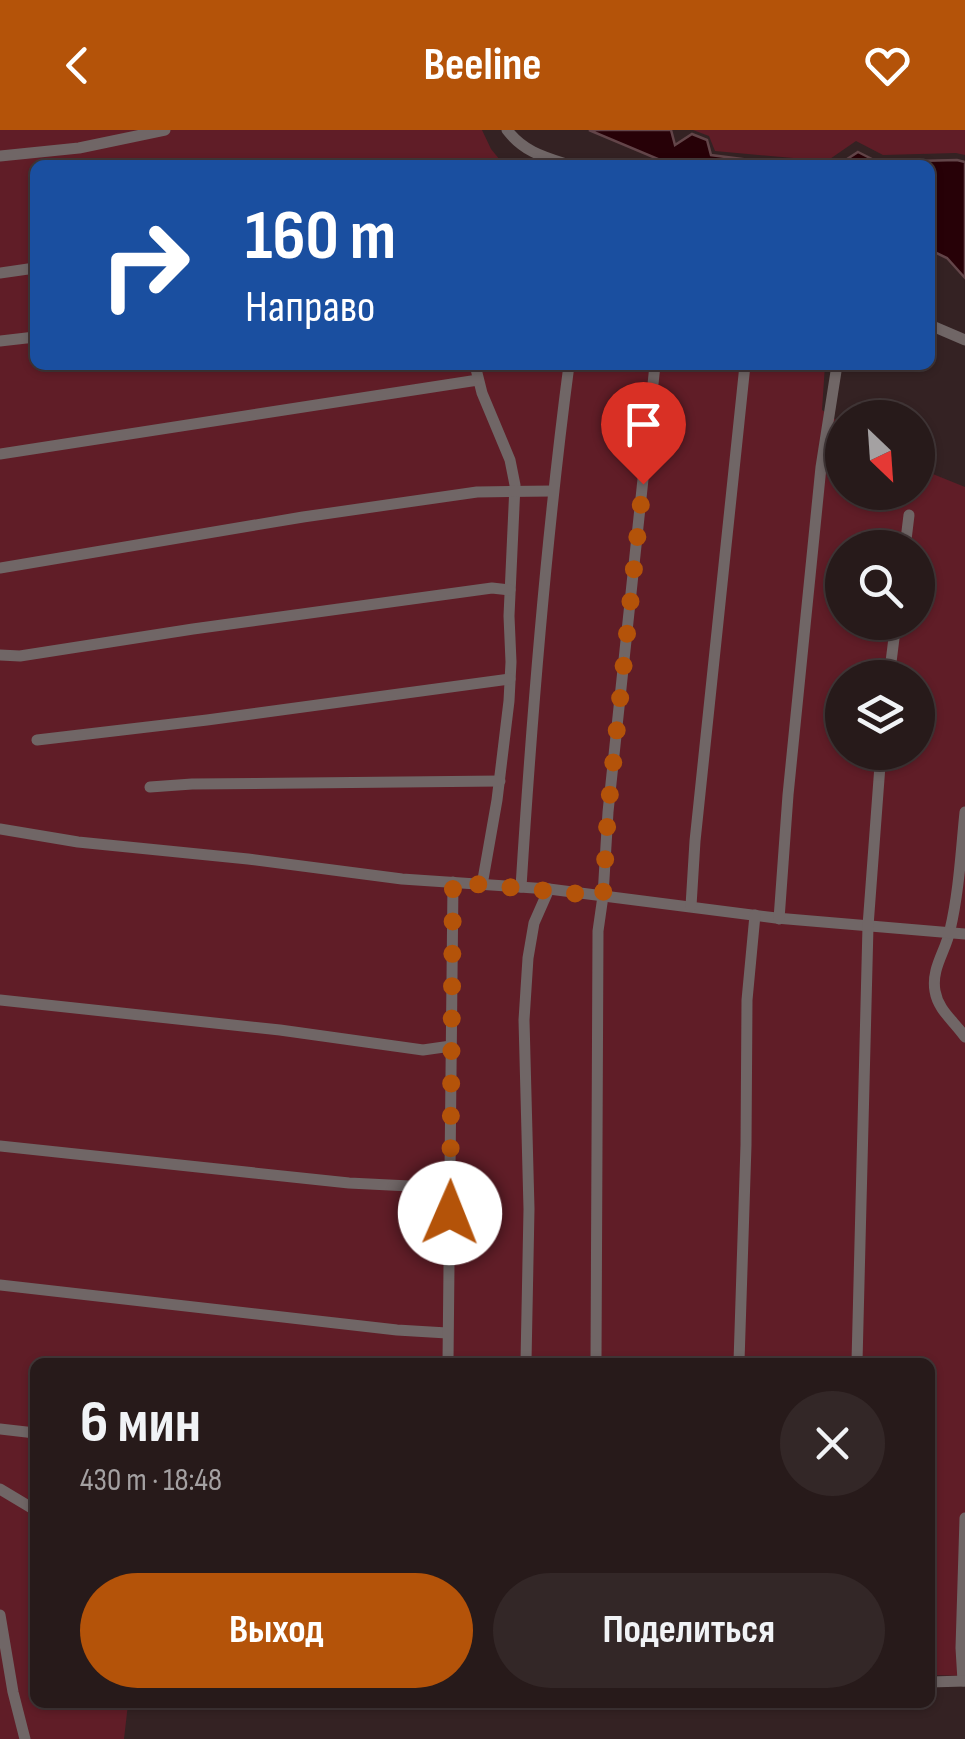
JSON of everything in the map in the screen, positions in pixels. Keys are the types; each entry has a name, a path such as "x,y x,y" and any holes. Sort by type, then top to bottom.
{"street":[{"path":"0,156 79,148 165,130"},
{"path":"508,130 526,149 550,160"},
{"path":"0,273 30,269"},
{"path":"935,327 965,340"},
{"path":"0,342 30,338"},
{"path":"476,370 510,460 514,492 506,736 482,884"},
{"path":"520,887 532,711 568,370"},
{"path":"596,1358 598,930 655,370"},
{"path":"691,906 744,370"},
{"path":"779,918 821,468 836,370"},
{"path":"0,454 478,380"},
{"path":"0,568 477,492 553,490"},
{"path":"907,530 909,514"},
{"path":"0,655 20,656 492,588 510,590"},
{"path":"37,740 510,679"},
{"path":"857,1358 868,926 880,770"},
{"path":"150,787 500,781"},
{"path":"965,812 950,933 934,982 942,1010 965,1037"},
{"path":"0,828 78,842 402,879 520,887 779,918 965,934"},
{"path":"448,1358 453,882"},
{"path":"526,1358 529,1209 524,1020 534,923 549,890"},
{"path":"739,1358 747,1000 755,915"},
{"path":"0,1000 280,1030 423,1050 450,1046"},
{"path":"0,1146 349,1183 450,1188"},
{"path":"0,1285 397,1330 447,1332"},
{"path":"0,1429 30,1432"},
{"path":"0,1489 30,1507"},
{"path":"935,1682 964,1681 960,1648 965,1518"},
{"path":"0,1614 25,1739"}],"shaded area":[{"path":"0,130 482,130 500,160 30,160 30,370 825,370 825,510 935,510 935,475 965,487 965,1676 935,1675 935,1358 30,1358 30,1708 128,1708 124,1739 0,1739"},
{"path":"589,130 671,130 675,145 692,134 707,140 711,155 750,160 660,160"},
{"path":"693,130 965,130 965,155 883,155 856,141 828,160 816,160 715,151 709,136"},
{"path":"858,152 874,160 846,160"},
{"path":"957,160 965,162 965,278 947,258 935,252 935,161"}],"route":[{"path":"450,1213 453,882 603,896 608,812 643,484"}]}
